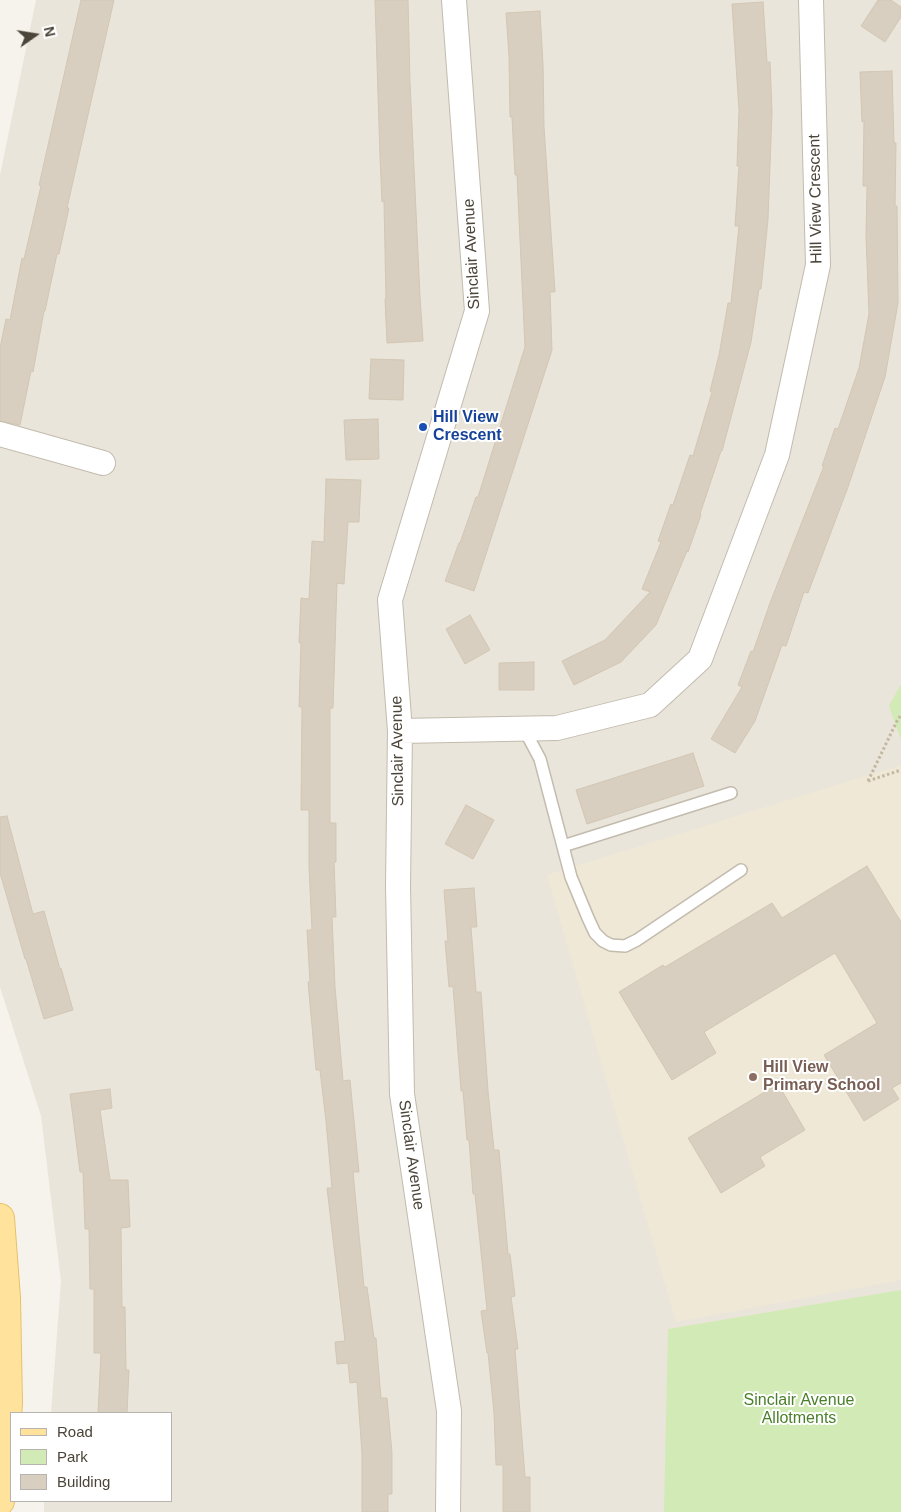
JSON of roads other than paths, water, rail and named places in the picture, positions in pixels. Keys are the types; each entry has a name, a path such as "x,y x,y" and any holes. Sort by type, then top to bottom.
{"main road":[{"path":"0,1218 6,1298 8,1403 0,1501"}],"street":[{"name":"Sinclair Avenue","path":"448,1512 449,1411 402,1094 398,886 400,731 390,600 477,312 454,0"},
{"name":"Hill View Crescent","path":"400,731 557,728 650,705 700,660 777,455 818,265 811,0"},
{"path":"0,434 103,463"}],"lane":[{"path":"524,729 540,759 571,877 595,933 603,941 611,945 625,946 637,940 741,870"},
{"path":"563,846 731,793"}],"place":[{"name":"Hill View Crescent","path":"423,427"},
{"name":"Hill View Primary School","path":"753,1077"}],"park label":[{"name":"Sinclair Avenue Allotments","path":"799,1410"}]}
